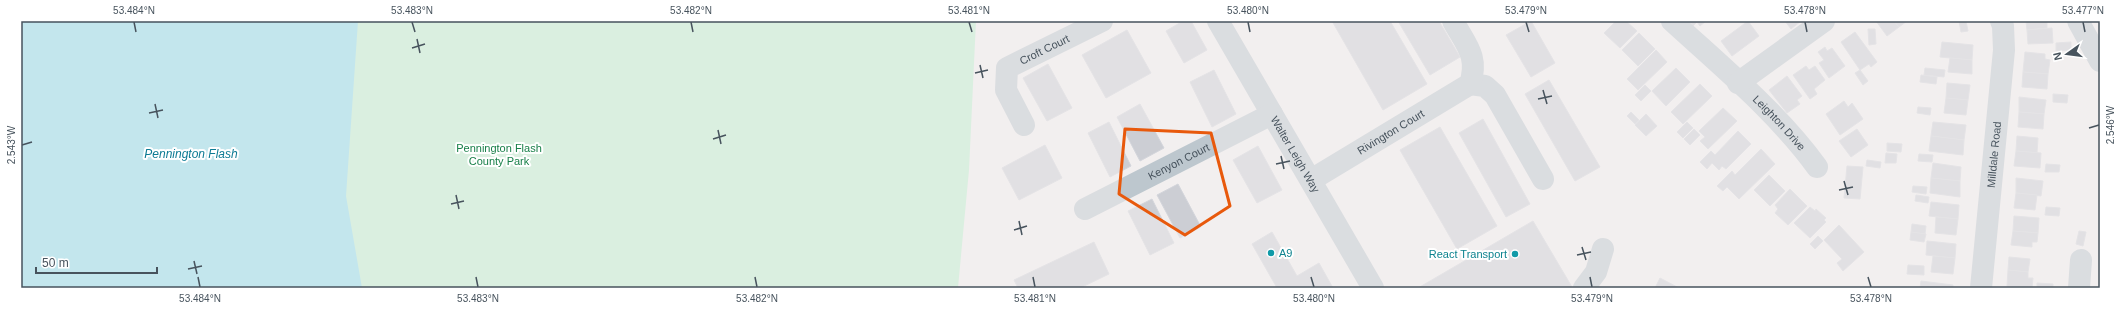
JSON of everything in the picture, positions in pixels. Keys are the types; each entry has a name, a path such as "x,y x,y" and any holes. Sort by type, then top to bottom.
{"street":[{"name":"Croft Court","path":"1024,125 1006,90 1007,68 1102,21"},
{"name":"Walter Leigh Way","path":"1218,21 1373,288"},
{"path":"1452,21 1472,54 1475,70 1470,84 1485,86 1495,96 1543,179"},
{"name":"Leighton Drive","path":"1672,21 1738,83 1801,146 1816,167"},
{"path":"1738,83 1824,21"},
{"name":"Milldale Road","path":"1981,288 2004,50 2003,26 2001,21"},
{"path":"2078,21 2100,61"},
{"name":"Rivington Court","path":"1311,180 1470,84"},
{"name":"Kenyon Court","path":"1085,209 1272,114"},
{"path":"1584,288 1596,272 1603,249"},
{"path":"2079,288 2081,260"}],"highlighted area":[{"path":"1125,129 1211,133 1230,206 1185,235 1119,194"}],"green space":[{"name":"Pennington Flash County Park","path":"21,21 976,21 969,170 958,288 21,288"}],"water":[{"name":"Pennington Flash","path":"21,21 358,21 346,196 362,288 21,288"}],"building":[{"path":"1183,21 1191,21 1207,50 1184,63 1166,31"},
{"path":"1332,21 1390,21 1427,84 1383,110"},
{"path":"1398,21 1439,21 1460,57 1430,75"},
{"path":"1531,21 1555,63 1531,77 1506,35"},
{"path":"1616,21 1626,21 1637,31 1620,48 1604,33"},
{"path":"1690,21 1706,21 1700,26 1697,22 1693,26"},
{"path":"1748,21 1759,36 1732,56 1721,41"},
{"path":"1785,21 1801,21 1791,29"},
{"path":"1876,21 1894,21 1899,27 1887,36"},
{"path":"1894,21 1907,21 1899,27"},
{"path":"1959,21 1966,21 1968,31 1961,32"},
{"path":"2026,21 2047,21 2047,28 2027,30"},
{"path":"2052,28 2053,43 2028,44 2027,30"},
{"path":"1868,29 1875,29 1876,44 1869,45"},
{"path":"1127,30 1151,73 1106,98 1082,55"},
{"path":"1855,32 1877,62 1871,67 1869,64 1860,70 1841,42"},
{"path":"1639,33 1655,49 1638,66 1622,50"},
{"path":"1942,42 1973,45 1972,60 1940,57"},
{"path":"2071,42 2071,50 2056,51 2056,43"},
{"path":"1825,47 1827,51 1832,48 1845,66 1829,78 1819,63 1824,60 1818,52"},
{"path":"1656,50 1667,62 1638,90 1627,79"},
{"path":"2025,52 2045,54 2045,59 2050,60 2048,74 2023,72"},
{"path":"1950,58 1972,60 1972,74 1948,72"},
{"path":"1048,64 1072,108 1047,121 1023,78"},
{"path":"1806,66 1809,70 1815,66 1825,80 1814,89 1817,94 1810,99 1793,75"},
{"path":"1676,68 1690,82 1666,106 1652,91"},
{"path":"1925,68 1945,70 1944,77 1924,75"},
{"path":"1214,70 1236,114 1212,127 1190,82"},
{"path":"1860,70 1868,81 1863,85 1855,73"},
{"path":"2023,72 2048,74 2047,89 2022,87"},
{"path":"1921,75 1937,77 1936,84 1920,82"},
{"path":"1787,76 1802,96 1797,100 1800,104 1787,113 1769,90"},
{"path":"1549,80 1600,167 1575,181 1525,94"},
{"path":"1947,83 1970,85 1968,100 1946,98"},
{"path":"1700,84 1712,96 1683,124 1671,112"},
{"path":"1645,85 1651,91 1641,101 1635,95"},
{"path":"2053,94 2068,95 2067,103 2053,102"},
{"path":"2019,97 2046,100 2044,114 2019,112"},
{"path":"1946,98 1968,100 1966,115 1944,113"},
{"path":"1844,101 1848,107 1852,103 1863,119 1840,135 1826,114"},
{"path":"1140,104 1164,148 1140,161 1117,117"},
{"path":"1918,107 1931,108 1930,115 1917,113"},
{"path":"1723,108 1737,121 1708,149 1700,141 1705,137 1699,131"},
{"path":"1631,112 1639,120 1635,124 1627,116"},
{"path":"2019,112 2044,114 2043,129 2018,127"},
{"path":"1646,114 1657,126 1646,136 1635,125"},
{"path":"1483,119 1530,204 1506,217 1459,133"},
{"path":"1109,122 1131,166 1110,177 1088,133"},
{"path":"1687,122 1693,128 1683,138 1677,132"},
{"path":"1933,122 1966,125 1964,140 1931,136"},
{"path":"1440,127 1497,226 1457,249 1400,150"},
{"path":"1694,129 1700,135 1690,145 1684,139"},
{"path":"1857,129 1868,145 1851,157 1839,141"},
{"path":"1738,131 1751,144 1726,169 1722,166 1719,170 1712,163 1707,169 1700,162 1711,151 1715,155"},
{"path":"1931,136 1964,140 1963,155 1929,151"},
{"path":"2017,136 2038,138 2037,153 2016,151"},
{"path":"1887,143 1902,144 1901,152 1887,151"},
{"path":"1045,145 1062,178 1019,200 1002,168"},
{"path":"1258,146 1282,190 1257,203 1233,160"},
{"path":"1761,149 1775,164 1739,199 1727,187 1723,191 1717,186 1732,171 1735,175"},
{"path":"2016,151 2041,153 2040,168 2014,166"},
{"path":"1886,153 1897,154 1896,163 1885,163"},
{"path":"1919,154 1933,155 1932,162 1918,161"},
{"path":"1867,160 1881,162 1880,168 1866,166"},
{"path":"1933,163 1961,167 1960,181 1931,178"},
{"path":"2046,164 2060,165 2059,172 2045,172"},
{"path":"1847,166 1863,167 1860,199 1844,198"},
{"path":"1769,175 1785,191 1770,206 1754,190"},
{"path":"1931,178 1960,181 1960,197 1930,193"},
{"path":"2016,178 2043,181 2041,196 2016,193"},
{"path":"1178,184 1201,227 1180,238 1157,195"},
{"path":"1913,186 1927,187 1926,194 1912,192"},
{"path":"1790,189 1807,206 1788,225 1775,213 1778,209 1775,205"},
{"path":"2016,193 2037,195 2035,210 2014,208"},
{"path":"1916,195 1929,197 1928,203 1915,201"},
{"path":"1152,199 1174,243 1150,255 1128,211"},
{"path":"1931,202 1959,205 1958,219 1929,216"},
{"path":"1810,207 1815,211 1816,209 1826,218 1824,220 1826,222 1810,238 1794,223"},
{"path":"2046,207 2060,208 2059,216 2045,215"},
{"path":"2014,216 2039,218 2038,233 2013,231"},
{"path":"1936,217 1958,219 1956,235 1935,233"},
{"name":"React Transport","path":"1533,221 1572,287 1418,288"},
{"path":"1912,224 1926,226 1925,234 1911,232"},
{"path":"1839,225 1864,252 1843,271 1837,263 1842,259 1824,240"},
{"path":"2013,231 2038,233 2037,242 2032,242 2032,247 2011,245"},
{"path":"2079,231 2086,232 2083,246 2076,244"},
{"name":"A9","path":"1272,232 1297,276 1319,263 1333,288 1277,288 1252,244"},
{"path":"1911,232 1926,234 1924,242 1910,240"},
{"path":"1818,236 1823,241 1815,249 1810,244"},
{"path":"1927,241 1956,244 1955,258 1926,255"},
{"path":"1094,242 1109,274 1080,288 1018,288 1014,280"},
{"path":"1933,256 1955,258 1953,274 1931,272"},
{"path":"2009,257 2030,259 2028,272 2008,270"},
{"path":"1908,265 1924,266 1924,275 1907,274"},
{"path":"2008,270 2028,272 2028,278 2033,278 2032,288 2007,286"},
{"path":"1660,278 1679,288 1655,288"},
{"path":"1921,281 1953,285 1953,288 1920,288"},
{"path":"2037,283 2053,284 2053,288 2037,288"}],"place":[{"name":"A9","path":"1271,253"},
{"name":"React Transport","path":"1515,254"}]}
